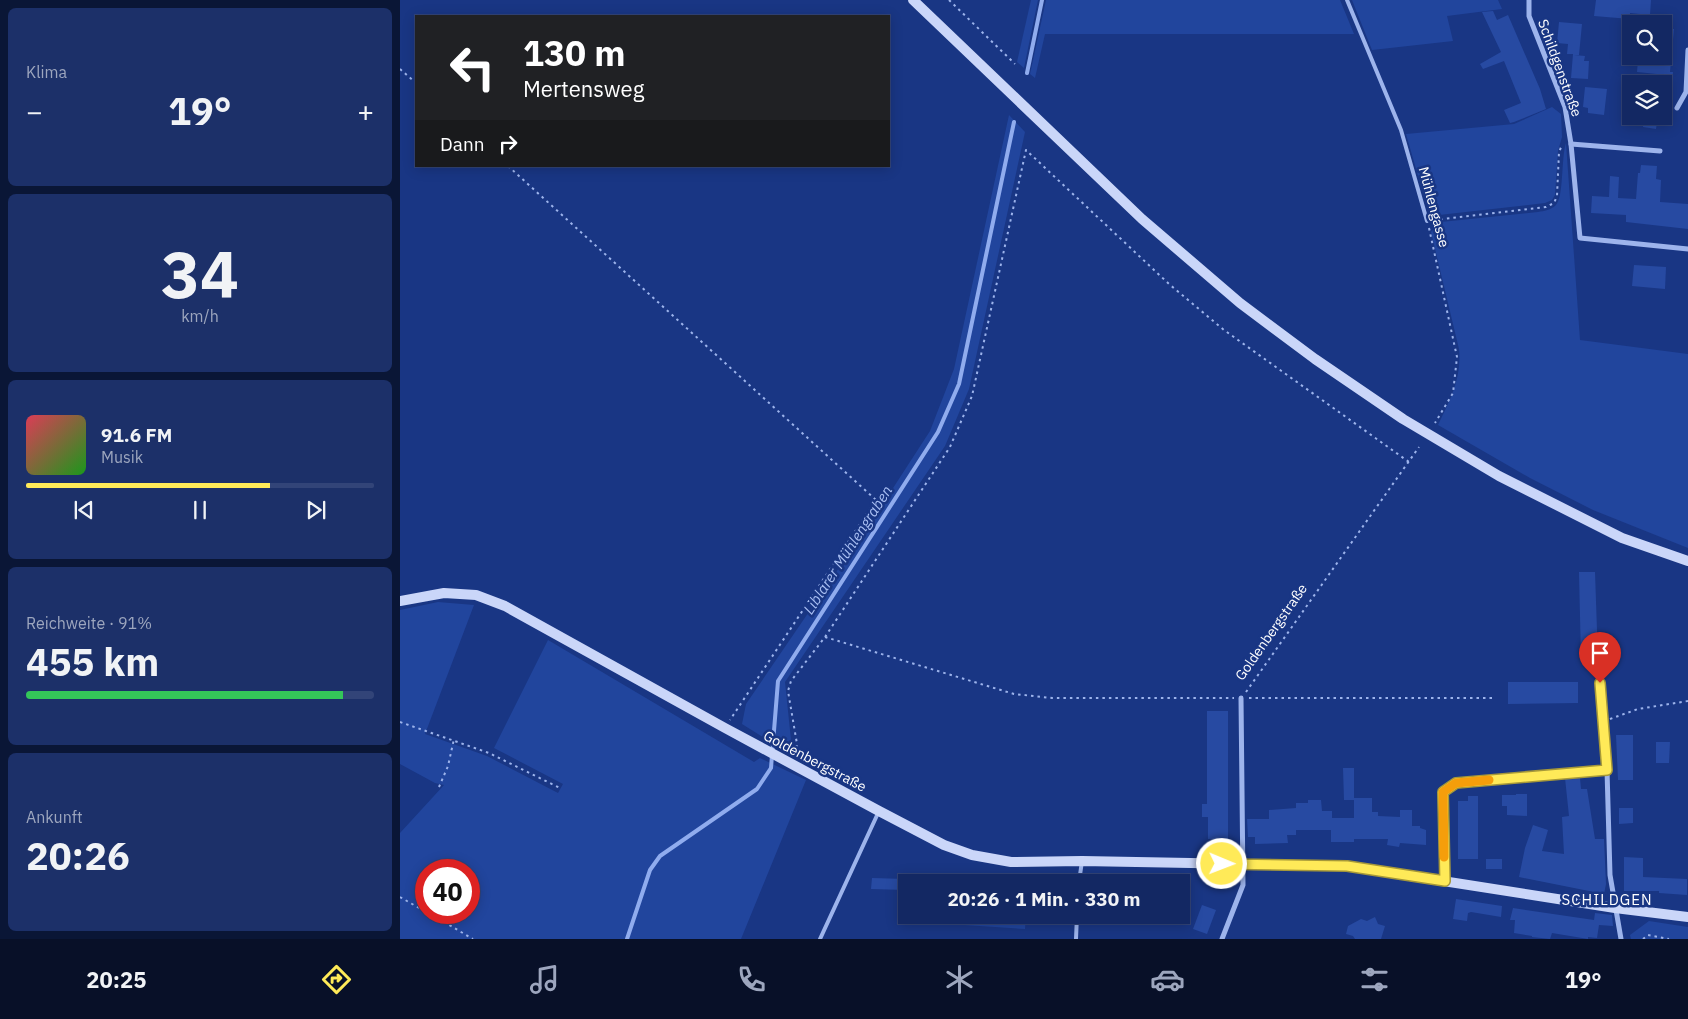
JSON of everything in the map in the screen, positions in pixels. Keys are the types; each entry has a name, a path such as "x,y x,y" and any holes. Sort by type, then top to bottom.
{"street":[{"path":"913,0 1142,219 1240,303 1315,360 1403,419 1499,476 1622,538 1688,561"},
{"name":"Schildgenstraße","path":"1529,0 1529,16 1565,107 1571,144 1580,238 1688,249"},
{"path":"1677,108 1686,92 1688,50"},
{"path":"1571,144 1660,151"},
{"name":"Goldenbergstraße","path":"400,602 444,594 476,595 505,606 879,811 944,845 972,855 1010,862 1082,861 1347,866 1615,908 1688,917"},
{"path":"1600,683 1607,770 1610,875 1621,939"},
{"name":"Goldenbergstraße","path":"1241,698 1242,864"},
{"path":"1445,881 1443,792 1456,783 1607,770"},
{"path":"1222,939 1243,885 1242,864"}],"lane":[{"name":"Mühlengasse","path":"1347,0 1401,130 1427,221"},
{"path":"820,939 879,811"},
{"path":"1080,874 1082,861"},
{"path":"1076,939 1077,924"}],"path":[{"path":"949,0 1015,64"},
{"path":"400,69 415,82"},
{"path":"1427,221 1546,207 1554,202 1557,196 1559,152 1562,144"},
{"path":"790,763 798,744 788,691 791,681 825,637 950,448 972,396 1026,150 1169,284 1224,330 1409,462"},
{"path":"509,167 876,500 725,728"},
{"name":"Mühlengasse","path":"1427,221 1457,358 1453,393 1435,424"},
{"name":"Goldenbergstraße","path":"1241,698 1420,447"},
{"path":"825,637 1014,694 1052,698 1494,698"},
{"path":"1604,721 1638,709 1688,702"},
{"path":"400,722 489,753 560,788"},
{"path":"439,787 448,766 454,740"},
{"path":"400,897 415,906"},
{"path":"447,924 473,939"},
{"path":"1643,939 1648,935 1669,939"}],"shaded area":[{"path":"1031,0 1038,0 1024,68 1017,62"},
{"path":"1046,0 1340,0 1354,34 1045,34 1035,78 1030,74"},
{"path":"1352,0 1498,0 1502,9 1447,16 1453,41 1372,50"},
{"path":"1552,107 1561,114 1562,137 1558,151 1555,195 1552,200 1545,203 1439,215 1427,207 1406,134 1514,124"},
{"path":"1009,115 1025,132 969,389 945,446 785,682 791,740 788,753 742,724 746,704 884,502 930,431 954,369"},
{"path":"1566,143 1580,340 1688,354 1688,548 1593,510 1530,478 1438,425 1457,379 1459,349 1431,232 1441,222 1538,212 1554,207 1559,200"},
{"path":"438,602 474,605 425,734 487,756 558,793 563,784 494,748 548,640 754,762 760,758 806,780 741,939 400,939 400,833 444,785 435,783 400,764 400,610"},
{"path":"1649,921 1688,927 1688,939 1631,939 1630,935"},
{"path":"964,924 1025,924 1025,929"}],"building":[{"path":"1596,0 1651,0 1650,15 1630,13 1630,15 1622,15 1622,18 1594,16"},
{"path":"1493,11 1497,20 1508,15 1540,89 1546,109 1510,123 1504,110 1521,103 1504,61 1483,69 1480,64 1501,52 1482,12"},
{"path":"1559,22 1582,24 1579,55 1574,55 1585,56 1584,61 1589,61 1588,79 1571,78 1573,54 1567,54 1568,44 1557,43"},
{"path":"1672,29 1674,29 1672,50"},
{"path":"1638,65 1671,65 1670,72 1673,72 1672,84 1672,75 1637,72"},
{"path":"1585,87 1607,89 1604,115 1588,113 1588,108 1583,107"},
{"path":"1643,125 1657,125 1656,129 1643,127"},
{"path":"1641,165 1657,166 1656,179 1661,180 1660,202 1688,204 1688,229 1626,222 1626,215 1591,213 1592,196 1609,197 1610,176 1619,177 1618,198 1636,199 1638,173 1640,173"},
{"path":"1634,265 1666,267 1665,289 1632,286"},
{"path":"1579,572 1595,572 1598,660 1581,660"},
{"path":"1508,682 1578,682 1578,703 1508,704"},
{"path":"1207,711 1228,711 1228,839 1208,839 1208,817 1202,817 1202,804 1207,804"},
{"path":"1616,735 1633,735 1633,780 1618,780"},
{"path":"1656,742 1670,742 1669,763 1656,763"},
{"path":"1343,768 1354,768 1354,798 1372,798 1372,812 1378,812 1378,816 1400,817 1400,810 1412,810 1412,826 1420,826 1420,828 1426,830 1426,845 1400,843 1399,847 1387,845 1388,839 1354,839 1354,842 1331,842 1331,830 1296,830 1296,835 1287,835 1288,843 1255,844 1255,837 1248,837 1247,819 1269,819 1269,810 1296,808 1296,803 1308,803 1308,800 1321,800 1322,811 1332,811 1332,818 1354,818 1354,800 1344,800"},
{"path":"1565,778 1580,778 1581,789 1587,789 1595,839 1604,839 1606,884 1604,894 1519,877 1525,848 1533,825 1548,830 1542,851 1564,854 1562,817 1569,816"},
{"path":"1527,794 1527,816 1507,815 1507,806 1502,806 1502,795"},
{"path":"1468,796 1478,796 1478,859 1458,859 1458,801 1468,801"},
{"path":"1619,808 1633,808 1633,823 1619,824"},
{"path":"1624,857 1643,858 1643,877 1687,879 1687,895 1659,893 1659,891 1624,891"},
{"path":"1486,859 1502,859 1502,869 1486,869"},
{"path":"872,878 898,879 898,890 871,889"},
{"path":"1456,899 1502,906 1501,917 1471,912 1468,913 1467,921 1453,919"},
{"path":"1202,905 1216,910 1207,934 1193,929"},
{"path":"1513,908 1594,920 1595,913 1612,915 1613,926 1599,925 1597,938 1588,937 1588,939 1552,933 1550,939 1532,937 1514,933 1515,920 1510,920"},
{"path":"1375,917 1378,924 1385,926 1381,939 1355,939 1353,936 1346,934 1348,926 1361,919 1367,921"}],"waterway":[{"name":"Liblarer Mühlengraben","path":"1027,73 1042,0"},
{"name":"Liblarer Mühlengraben","path":"627,939 650,870 660,856 757,789 771,768 778,681 938,432 959,384 1014,122"}],"slow traffic":[{"path":"1444,857 1443,792 1456,783 1489,780"}],"district":[{"name":"SCHILDGEN","path":"1607,900"}],"route":[{"path":"1222,864 1347,866 1445,881 1443,792 1456,783 1607,770 1600,683"}]}
